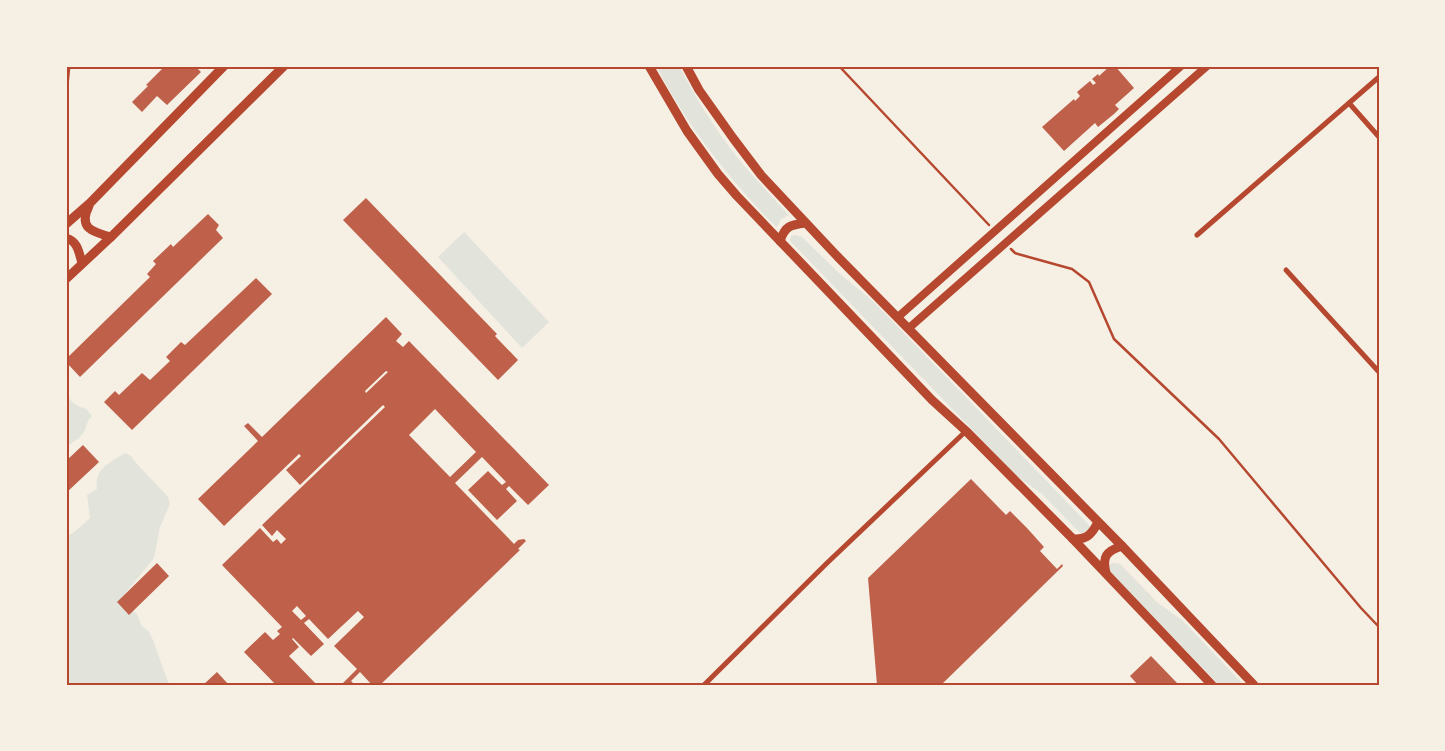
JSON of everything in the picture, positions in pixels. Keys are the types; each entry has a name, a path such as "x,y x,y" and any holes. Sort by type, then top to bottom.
{"main road":[{"path":"66,224 90,203 224,66"},
{"path":"66,279 284,66"},
{"path":"649,66 687,131 718,174 932,400 966,431 1073,539 1212,685"},
{"path":"686,66 699,90 761,175 1122,546 1254,685"},
{"path":"90,203 85,214 86,224 91,230 111,237"},
{"path":"780,241 782,233 787,228 794,224 805,222"},
{"path":"66,238 73,240 76,244 82,264"},
{"path":"1073,539 1090,535 1098,522"},
{"path":"1106,575 1104,559 1111,551 1122,546"}],"street":[{"path":"66,87 68,66"},
{"path":"898,317 1181,66"},
{"path":"909,328 1207,66"},
{"path":"1197,235 1379,77"},
{"path":"1350,102 1379,137"},
{"path":"1286,270 1379,372"},
{"path":"704,685 826,564 966,431"}],"path":[{"path":"839,66 995,231"},
{"path":"1005,243 1015,253 1072,269 1089,282 1114,339 1219,439 1360,608 1379,627"}],"shaded area":[{"path":"656,66 679,66 706,113 737,157 789,215 781,219 777,227 762,213 716,159 684,114"},
{"path":"464,232 549,322 522,348 438,257"},
{"path":"791,236 802,237 839,273 874,302 1089,525 1090,529 1083,534 1079,532 1042,494 1018,477 790,241"},
{"path":"66,395 92,416 82,435 66,446"},
{"path":"125,453 131,456 168,497 170,504 160,527 154,558 123,596 121,602 137,614 141,625 149,632 169,685 116,685 113,683 111,685 66,685 66,534 72,534 90,518 87,495 97,489 98,476 104,467"},
{"path":"1112,563 1120,564 1158,603 1182,620 1244,685 1219,685 1109,571 1109,566"}],"building":[{"path":"165,66 195,66 201,72 167,105 157,96 142,112 132,102"},
{"path":"1110,66 1115,66 1134,88 1115,105 1119,109 1114,114 1098,127 1095,123 1064,151 1042,127 1074,99 1075,101 1080,96 1077,92 1090,81 1093,85 1096,83 1092,79 1098,74 1099,76"},
{"path":"366,198 497,334 495,336 518,360 498,380 343,220"},
{"path":"208,214 219,225 216,230 223,238 80,377 66,362 66,359 150,277 147,274 156,264 153,261 171,244 173,247"},
{"path":"256,278 272,294 132,430 104,402 115,391 119,395 142,373 150,380 170,361 166,357 181,342 185,345"},
{"path":"386,317 402,334 396,341 403,347 409,341 549,485 528,505 509,486 506,489 517,501 497,520 468,490 488,471 502,485 506,482 482,457 455,483 514,544 518,540 524,539 526,541 518,549 520,550 380,685 372,685 360,672 351,681 355,685 341,685 357,669 334,646 364,617 358,611 328,639 309,619 304,623 324,644 311,656 292,639 299,647 289,656 317,685 276,685 244,652 265,632 273,640 280,634 277,631 282,627 222,565 260,528 273,542 277,539 281,544 286,539 277,530 272,536 262,525 385,407 383,405 300,485 286,470 301,456 299,454 224,526 198,499 258,441 244,426 248,423 262,437","holes":["386,371 388,372 366,393 365,391","435,409 476,452 450,477 409,435","297,606 306,616 301,620 292,611"]},
{"path":"83,445 99,462 66,493 66,461"},
{"path":"971,479 1006,515 1010,511 1027,528 1044,547 1040,551 1057,569 1062,564 1063,566 941,685 877,685 868,578"},
{"path":"157,563 169,576 129,615 117,602"},
{"path":"1151,656 1177,685 1138,685 1130,676"},
{"path":"217,672 229,685 203,685"}]}
